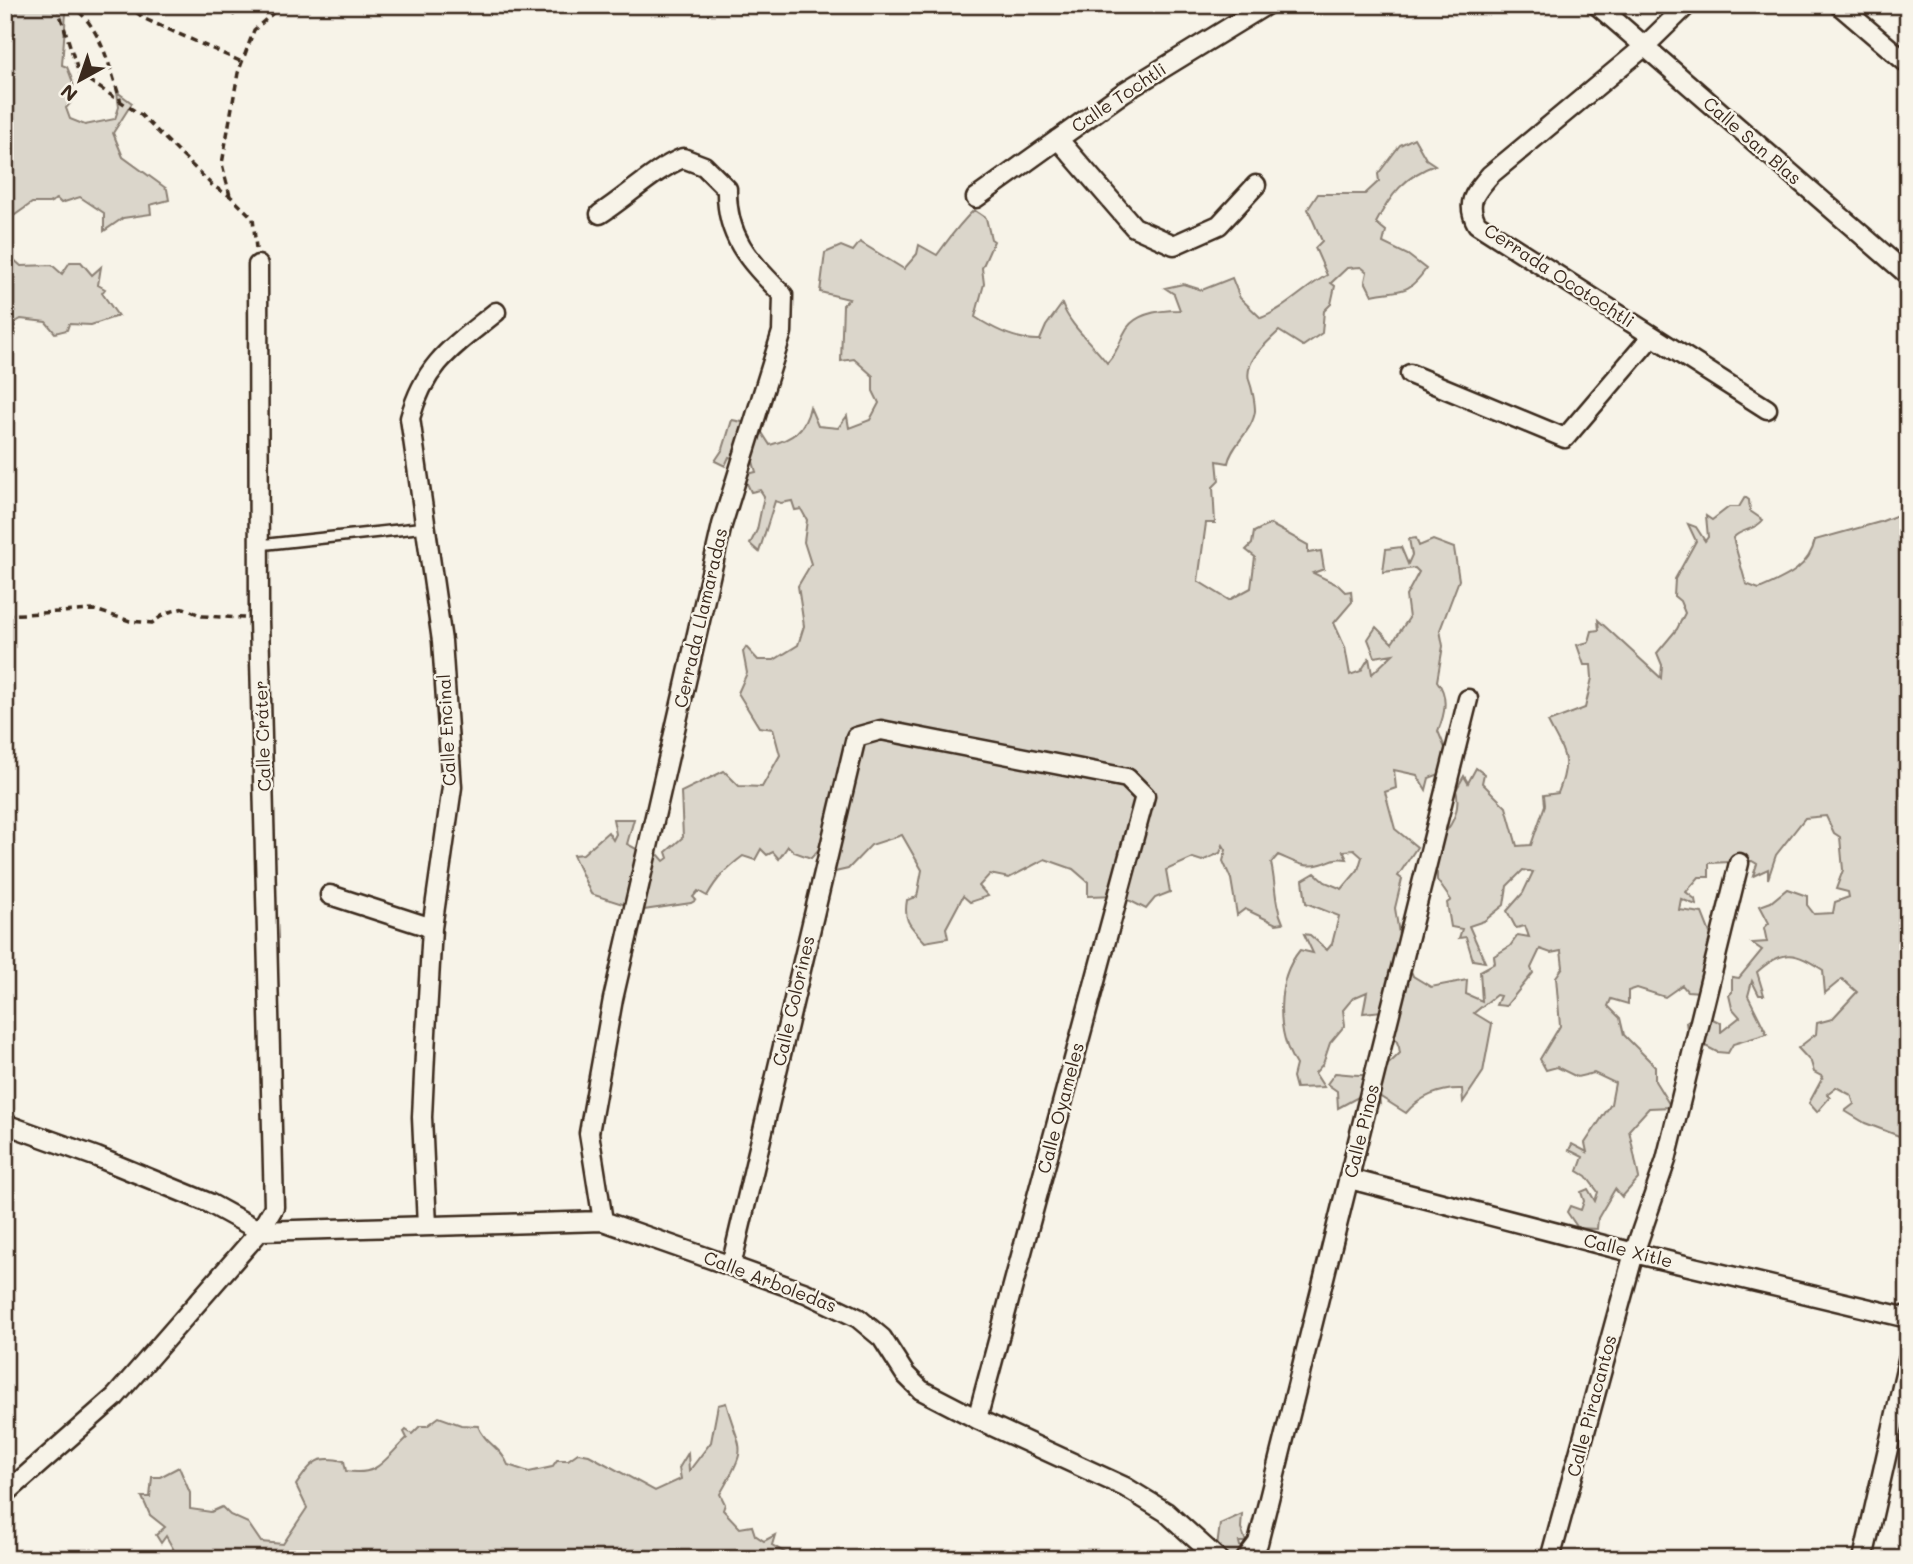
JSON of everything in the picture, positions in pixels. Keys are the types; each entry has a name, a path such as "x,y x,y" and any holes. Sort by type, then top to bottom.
{"street":[{"name":"Calle Tochtli","path":"976,198 1124,92 1266,5"},
{"name":"Calle San Blas","path":"1597,5 1908,275"},
{"name":"Cerrada Ocotochtli","path":"1687,5 1644,47 1490,175 1471,198 1470,211 1477,224 1767,409"},
{"path":"1839,5 1908,64"},
{"path":"1058,139 1134,227 1174,245 1219,225 1256,185"},
{"name":"Cerrada Llamaradas","path":"600,214 637,190 664,166 683,158 704,166 727,188 726,212 737,242 783,295 782,332 722,525 613,999 589,1133 603,1221"},
{"name":"Calle Cráter","path":"258,265 259,620 274,1207 260,1231"},
{"name":"Calle Encinal","path":"427,1226 422,1117 432,929 452,787 442,641 410,418 418,390 439,359 496,312"},
{"path":"1410,374 1565,438 1652,336"},
{"name":"Calle Pinos","path":"1246,1559 1258,1544 1468,699"},
{"name":"Calle Oyameles","path":"856,737 881,730 1128,778 1145,796 977,1419"},
{"name":"Calle Colorines","path":"732,1266 856,737"},
{"name":"Calle Piracantos","path":"1550,1559 1634,1253 1666,1160 1739,863"},
{"path":"330,895 432,929"},
{"path":"5,1124 97,1157 197,1198 260,1231 115,1397 5,1494"},
{"name":"Calle Xitle","path":"1350,1179 1634,1253 1908,1318"},
{"name":"Calle Arboledas","path":"260,1231 603,1221 806,1293 858,1318 882,1338 905,1374 921,1390 977,1419 1125,1487 1166,1512 1218,1559"},
{"path":"1863,1559 1908,1360"}],"lane":[{"path":"259,545 426,527"}],"path":[{"path":"57,5 79,74 163,134 213,186 230,196 253,218 258,265"},
{"path":"69,5 77,9 93,30 122,104"},
{"path":"127,5 145,19 242,62"},
{"path":"221,5 235,15"},
{"path":"230,196 222,164 228,138 229,111 242,62 254,30 282,5"},
{"path":"5,298 15,332 5,368"},
{"path":"5,615 95,610 130,621 152,623 166,613 184,608 202,616 229,615 259,620"}],"shaded area":[{"path":"5,5 51,5 66,13 62,65 67,67 74,89 73,98 66,108 70,119 85,125 115,119 119,107 117,92 132,103 113,133 123,157 167,189 169,200 150,205 151,214 123,218 104,231 104,213 80,197 61,203 57,199 49,203 32,203 5,222"},
{"path":"1414,138 1426,159 1435,165 1407,181 1387,204 1376,223 1386,231 1383,243 1408,255 1426,269 1408,288 1372,295 1365,281 1367,272 1361,267 1347,268 1331,283 1335,286 1331,304 1324,311 1322,333 1303,346 1279,331 1253,359 1248,373 1255,411 1228,463 1217,461 1219,481 1213,487 1215,523 1206,523 1198,581 1229,600 1251,588 1255,557 1246,550 1252,544 1254,532 1270,524 1308,545 1308,553 1321,551 1324,569 1313,573 1338,585 1345,592 1351,591 1352,602 1334,623 1345,647 1350,675 1361,671 1369,658 1372,674 1393,654 1375,657 1368,639 1376,627 1392,643 1409,618 1406,596 1419,572 1415,568 1383,572 1386,549 1401,547 1408,564 1412,555 1409,539 1416,538 1419,546 1433,540 1454,548 1459,580 1440,630 1443,646 1437,681 1445,705 1438,731 1450,760 1450,770 1429,778 1426,790 1417,775 1394,770 1396,788 1385,792 1395,829 1417,847 1398,876 1402,879 1395,908 1401,947 1413,976 1431,987 1467,980 1466,994 1482,1001 1480,971 1495,963 1494,956 1510,946 1518,935 1529,937 1525,926 1516,928 1507,911 1523,893 1533,872 1523,870 1507,886 1504,905 1484,921 1469,926 1485,962 1473,960 1466,937 1459,938 1462,929 1451,927 1447,903 1451,900 1437,880 1437,873 1419,862 1448,829 1456,811 1456,790 1464,776 1468,783 1476,768 1484,774 1482,783 1506,807 1517,846 1531,845 1545,805 1544,795 1558,793 1565,772 1562,749 1548,722 1585,708 1592,678 1591,665 1584,665 1577,645 1589,642 1592,631 1599,630 1598,620 1661,678 1662,665 1657,653 1677,629 1685,613 1680,601 1674,596 1675,579 1696,541 1688,524 1696,527 1705,541 1708,537 1706,516 1712,520 1729,507 1739,507 1745,497 1749,500 1750,511 1763,520 1733,538 1746,584 1759,589 1786,576 1801,565 1812,550 1815,540 1880,522 1908,511 1907,1139 1865,1123 1845,1111 1854,1104 1851,1095 1836,1087 1827,1094 1830,1097 1817,1112 1809,1103 1823,1077 1814,1072 1811,1062 1798,1048 1816,1034 1817,1023 1832,1019 1857,992 1842,979 1825,993 1823,970 1805,959 1782,956 1766,964 1757,972 1764,995 1759,995 1752,981 1748,996 1767,1034 1733,1044 1728,1053 1717,1052 1688,1037 1686,1022 1700,1013 1721,1023 1721,1032 1740,1017 1732,1008 1729,995 1732,992 1732,977 1739,978 1762,950 1752,943 1767,942 1764,928 1769,923 1760,906 1771,902 1787,889 1807,896 1807,905 1814,914 1833,913 1835,902 1849,897 1848,892 1836,889 1843,870 1840,837 1834,833 1826,816 1805,818 1776,855 1768,879 1768,869 1753,876 1757,864 1752,861 1709,863 1709,877 1699,877 1686,892 1695,899 1696,905 1681,899 1679,910 1702,913 1710,933 1723,943 1701,992 1687,991 1682,985 1665,997 1637,988 1628,991 1628,1004 1611,999 1608,1006 1620,1018 1624,1035 1655,1066 1655,1081 1671,1107 1649,1108 1629,1130 1639,1178 1622,1197 1615,1189 1598,1218 1597,1229 1578,1228 1567,1212 1570,1206 1581,1210 1584,1201 1581,1192 1588,1189 1595,1201 1598,1192 1586,1176 1578,1171 1583,1157 1569,1150 1572,1144 1587,1152 1585,1143 1611,1104 1615,1083 1594,1073 1577,1077 1557,1067 1546,1070 1540,1059 1560,1026 1556,977 1563,967 1561,951 1551,953 1540,949 1531,968 1533,973 1506,1006 1496,1005 1500,996 1496,995 1474,1013 1492,1024 1483,1072 1463,1102 1462,1089 1454,1089 1424,1098 1406,1113 1379,1096 1380,1104 1360,1096 1338,1108 1337,1091 1327,1084 1335,1073 1364,1075 1378,1072 1400,1053 1382,1011 1363,1013 1367,992 1353,998 1343,1010 1345,1025 1330,1043 1323,1064 1315,1073 1324,1087 1296,1088 1293,1077 1296,1065 1289,1052 1282,1022 1282,991 1292,962 1300,950 1313,953 1304,934 1310,935 1327,950 1332,944 1339,916 1306,903 1303,880 1315,873 1325,882 1342,889 1358,870 1362,857 1354,850 1343,851 1347,859 1309,866 1278,855 1271,863 1283,923 1276,924 1245,909 1237,915 1231,879 1223,861 1226,850 1223,845 1220,853 1202,861 1193,858 1166,870 1170,892 1155,898 1146,909 1119,895 1088,896 1088,882 1073,869 1045,859 1009,878 990,874 979,886 988,896 970,902 963,896 946,928 948,938 925,942 907,919 907,900 917,897 922,870 902,835 871,845 848,869 835,872 832,863 820,871 820,848 811,858 794,852 788,846 779,859 773,852 767,855 761,849 755,860 743,856 732,865 707,896 698,891 693,897 696,900 691,903 644,910 631,916 626,905 591,894 573,855 583,854 608,832 613,840 616,834 613,819 634,819 627,844 651,857 659,855 664,861 668,858 666,852 683,837 681,792 724,771 739,786 762,787 780,755 773,729 759,727 738,693 747,673 743,652 746,647 758,660 774,660 798,645 804,626 798,586 811,564 804,542 807,520 801,509 795,510 792,501 775,501 759,552 750,544 757,530 764,496 760,490 751,492 743,475 756,472 752,458 744,461 729,457 725,466 715,461 723,449 732,420 757,425 770,445 796,433 805,422 810,407 818,426 838,428 847,416 849,428 870,420 879,403 873,391 873,376 854,359 841,361 843,305 849,299 820,292 825,253 841,246 853,251 860,242 904,269 917,254 919,245 937,255 974,210 986,218 991,239 994,241 982,268 984,284 975,317 1006,334 1040,340 1046,326 1062,304 1076,327 1107,363 1127,328 1137,318 1158,311 1180,310 1174,294 1165,288 1183,284 1202,290 1232,278 1240,298 1261,318 1327,275 1315,248 1322,241 1308,209 1318,194 1365,194 1379,181 1378,174 1400,145"},
{"path":"12,258 21,266 52,265 62,274 70,262 81,262 92,275 101,267 98,285 105,289 102,293 118,316 91,325 69,324 67,330 55,333 46,322 21,319 7,327 11,315 5,315 5,266"},
{"path":"726,1403 740,1448 736,1465 720,1494 725,1504 723,1510 740,1528 752,1526 755,1535 764,1541 775,1535 772,1545 796,1559 185,1559 175,1552 166,1536 161,1543 156,1535 165,1527 150,1515 142,1497 150,1497 152,1477 160,1477 179,1467 190,1493 190,1509 211,1512 222,1507 230,1515 248,1523 261,1542 283,1544 307,1508 296,1485 311,1465 327,1459 344,1461 346,1471 374,1469 407,1438 404,1432 406,1430 412,1434 420,1426 427,1426 439,1417 461,1425 478,1426 508,1465 529,1472 552,1467 557,1460 568,1460 578,1453 589,1455 655,1491 681,1479 679,1468 688,1453 689,1471 711,1442 718,1405"},
{"path":"1242,1514 1241,1528 1246,1542 1239,1542 1241,1550 1249,1559 1223,1559 1217,1547 1220,1524"}]}
